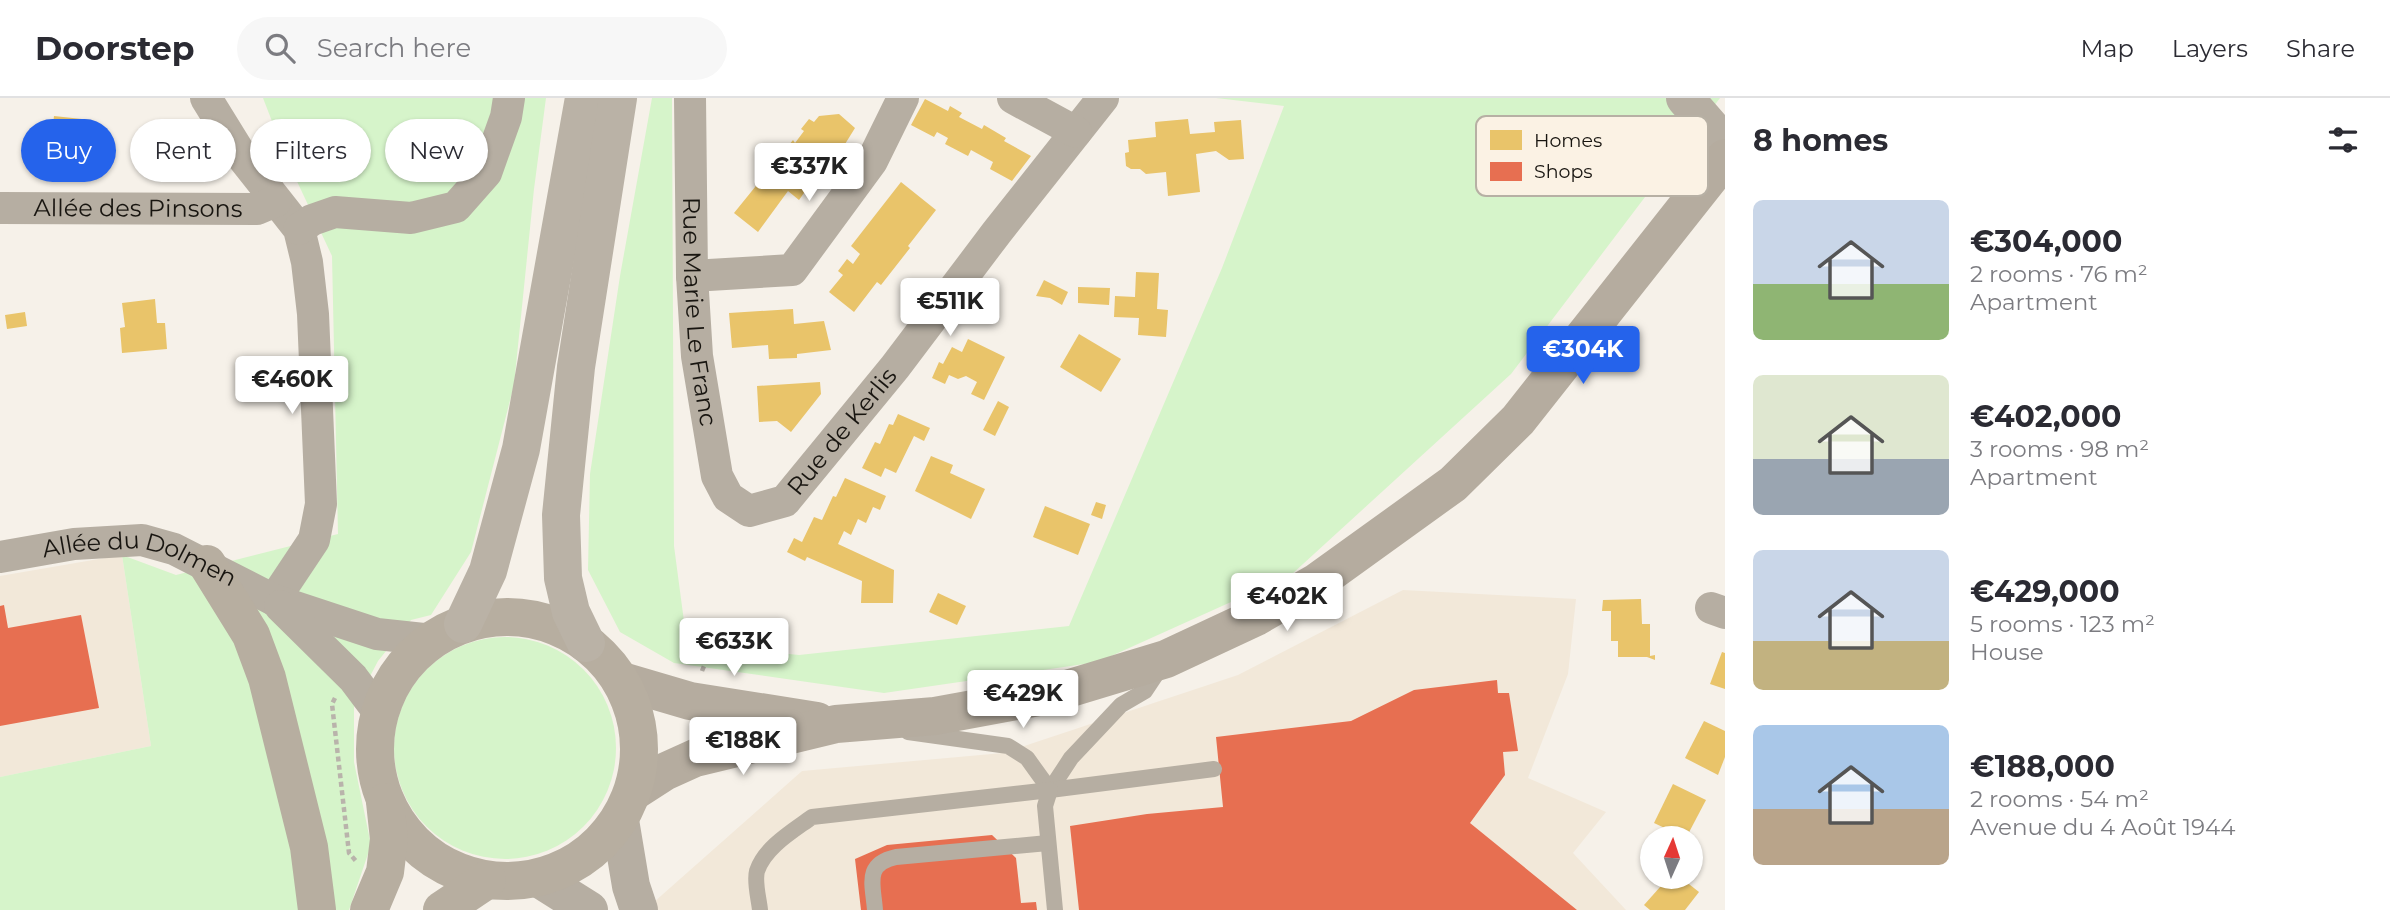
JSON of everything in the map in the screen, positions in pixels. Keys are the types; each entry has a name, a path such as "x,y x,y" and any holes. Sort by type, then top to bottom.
{"highway":[{"path":"448,632 488,571 521,449 583,98"},
{"path":"586,643 571,612 563,578 561,515 576,367 618,98"}],"main road":[{"path":"1708,180 1725,158"},
{"path":"385,800 402,829 425,853 454,870 487,880 538,878 570,866 598,846 627,806 664,772 695,758 850,723 935,716 1044,696 1166,659 1256,617 1317,582 1453,484 1518,421 1695,196"},
{"path":"208,564 251,635 267,678 309,847 317,910"},
{"path":"369,910 386,872 389,839 385,800 375,757 380,714 399,672 415,654 448,632 491,618 516,617 553,625 586,643 606,660 622,681 636,717 640,754 627,806"},
{"path":"622,681 690,701 850,723"},
{"path":"442,910 487,880"}],"street":[{"path":"206,98 243,158 299,229 307,262 313,314 321,504 314,540 274,600"},
{"path":"299,229 312,220 335,212 411,218 456,207 486,173 506,117 509,98"},
{"name":"Rue Marie Le Franc","path":"690,98 692,276 697,356 717,476 728,497 749,511"},
{"path":"692,276 792,270 872,162 904,98"},
{"path":"1013,98 1076,132"},
{"name":"Rue de Kerlis","path":"749,511 785,500 895,367 1103,98"},
{"path":"1685,98 1701,116"},
{"path":"1708,124 1725,144"},
{"name":"Allée des Pinsons","path":"0,208 257,209 276,201"},
{"name":"Allée du Dolmen","path":"0,557 74,544 142,540 174,549 208,564 274,600 377,634 448,632"},
{"name":"Allée du Dolmen","path":"274,600 353,678 380,714"},
{"path":"627,806 631,886 639,910"},
{"path":"538,878 589,910"}],"lane":[{"path":"1055,910 1045,806 1050,790 1071,758 1121,705 1145,691 1166,659"},
{"path":"850,723 1009,746 1027,758 1050,790"},
{"path":"760,910 757,872 769,852 786,835 812,817 1214,769"},
{"path":"876,910 872,875 883,860 896,856 1048,843"}],"path":[{"path":"690,701 719,630"}],"shaded area":[{"path":"122,555 151,746 0,777 0,576"},
{"path":"1403,590 1576,599 1568,674 1528,778 1606,812 1573,853 1626,910 645,910 802,771 1003,753 1238,675"}],"green space":[{"path":"263,98 546,98 514,385 471,552 431,615 411,620 378,661 354,707 354,762 371,845 349,910 0,910 0,777 151,746 122,555 176,575 338,534 332,256 297,182 371,182 371,119 271,119"},
{"path":"652,98 672,98 674,546 687,644 799,655 1069,626 1222,268 1284,106 1216,98 1720,98 1706,116 1476,116 1476,196 1646,196 1511,374 1291,575 1098,662 884,693 674,663 620,632 588,570 590,474 620,276"},
{"path":"505,637 527,639 557,650 575,662 591,678 603,696 611,716 616,748 614,770 603,800 591,818 575,834 557,846 537,854 505,859 483,857 453,846 435,834 419,818 407,800 399,780 394,748 396,726 407,696 419,678 435,662 453,650 473,642"}],"building: Homes":[{"path":"925,99 948,111 950,106 962,113 959,117 982,129 984,125 1006,138 1004,141 1031,156 1012,181 990,169 993,162 971,150 968,156 945,144 948,138 937,132 934,137 911,125"},
{"path":"839,114 855,128 837,157 827,169 823,166 799,200 788,191 758,232 734,213 793,140 795,143 809,119 814,122 819,116"},
{"path":"54,116 82,119 54,119"},
{"path":"1188,119 1190,134 1215,132 1214,122 1241,120 1244,159 1229,160 1216,151 1196,154 1200,192 1168,196 1166,172 1146,174 1140,169 1126,166 1128,140 1156,137 1155,122"},
{"path":"901,182 936,210 881,285 877,282 854,312 829,292 843,275 838,271 847,259 853,264 860,254 851,246"},
{"path":"1136,272 1159,273 1157,309 1168,310 1166,337 1138,335 1139,318 1114,317 1115,296 1135,297"},
{"path":"1044,280 1068,292 1062,305 1050,298 1036,296"},
{"path":"1078,287 1110,288 1109,305 1078,303"},
{"path":"155,299 157,323 165,323 167,349 122,353 120,328 125,327 122,303"},
{"path":"793,309 794,324 824,321 831,350 797,354 797,358 769,359 768,345 732,348 729,313"},
{"path":"25,312 27,326 7,329 5,315"},
{"path":"1079,334 1121,359 1101,392 1060,367"},
{"path":"968,339 1005,357 984,400 971,394 977,382 966,376 958,379 949,375 945,384 932,378 939,362 943,364 952,347 962,352"},
{"path":"820,382 821,394 791,432 777,421 759,422 757,386"},
{"path":"998,401 1009,407 995,436 983,430"},
{"path":"898,414 930,428 924,441 914,436 896,473 885,468 881,477 862,468 875,442 880,444 889,424 893,425"},
{"path":"931,456 953,465 950,473 985,489 971,519 915,491"},
{"path":"845,478 886,496 880,510 873,507 866,523 858,519 851,535 844,531 838,544 894,570 893,603 861,603 862,581 807,557 805,561 787,552 794,538 802,542 814,517 822,520"},
{"path":"1096,502 1106,505 1102,519 1091,515"},
{"path":"1045,506 1090,524 1078,555 1033,537"},
{"path":"938,593 966,606 957,625 929,612"},
{"path":"1641,599 1642,624 1650,624 1650,656 1655,655 1655,660 1647,657 1618,657 1618,641 1611,641 1611,611 1602,611 1603,600"},
{"path":"1722,652 1725,653 1725,689 1710,684"},
{"path":"1704,721 1725,731 1725,757 1718,775 1685,758"},
{"path":"1673,784 1706,800 1692,826 1660,826 1654,823"},
{"path":"1658,889 1695,889 1699,892 1685,910 1650,910 1644,905"}],"building: Shops":[{"path":"4,605 8,628 81,615 99,708 0,726 0,606"},
{"path":"1497,680 1498,693 1509,693 1518,751 1503,752 1505,775 1470,823 1577,910 1079,910 1070,826 1147,814 1223,807 1216,737 1351,721 1414,690"},
{"path":"992,835 1016,858 1021,903 1036,902 1037,910 861,910 855,859 887,845"}]}
